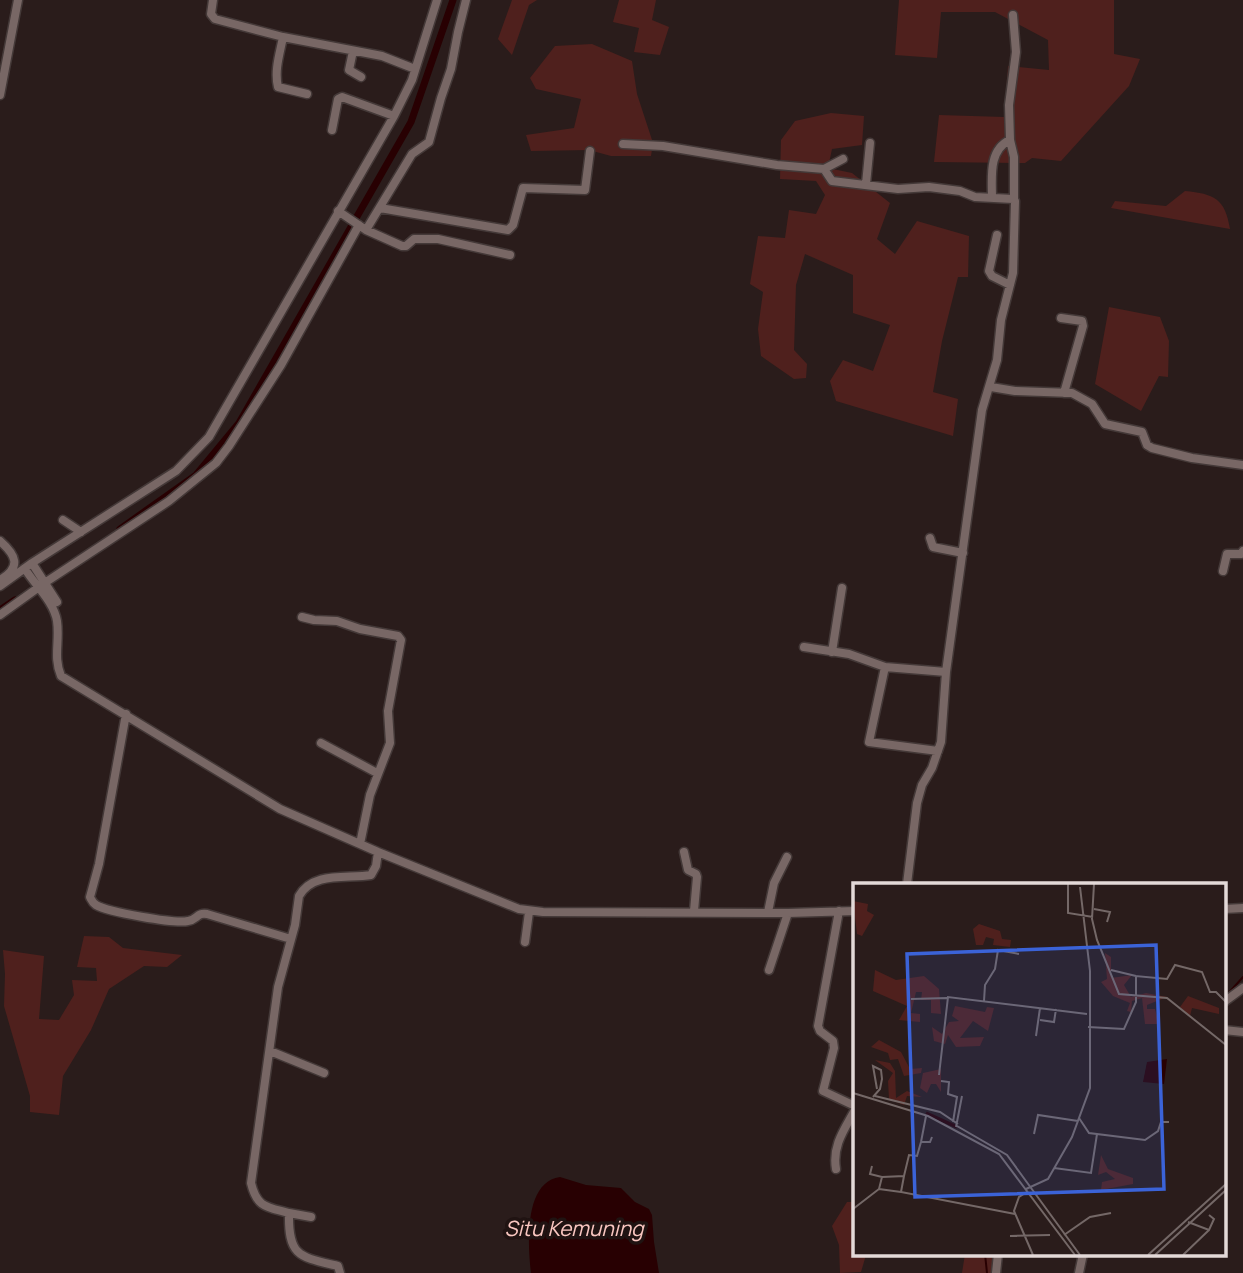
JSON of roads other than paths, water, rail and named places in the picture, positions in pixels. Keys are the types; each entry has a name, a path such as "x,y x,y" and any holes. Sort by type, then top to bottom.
{"street":[{"path":"0,95 18,0"},
{"path":"213,0 211,14 215,19 283,37 382,56 415,69"},
{"path":"0,586 30,569 81,532 176,471 209,437 394,116 415,69 437,0"},
{"path":"0,615 42,584 169,501 216,463 229,446 281,366 360,226 380,208 412,154 429,142 451,69 466,0"},
{"path":"907,883 917,803 922,785 938,751 946,672 982,410 998,360 1000,320 1013,273 1016,204 1009,105 1016,52 1013,15"},
{"path":"283,37 277,67 278,86 307,94"},
{"path":"353,51 349,70 361,77"},
{"path":"332,130 338,99 342,97 394,116"},
{"path":"992,198 995,157 998,148 1010,140"},
{"path":"866,184 870,143"},
{"path":"623,144 663,146 777,165 824,169 843,159"},
{"path":"380,208 508,230 513,225 523,188 580,192 584,190 590,151"},
{"path":"824,169 832,181 898,189 929,187 1014,199"},
{"path":"340,212 360,226 402,246 414,239 438,239 510,256"},
{"path":"997,235 989,271 992,276 1010,285"},
{"path":"1061,318 1082,321 1083,326 1064,393"},
{"path":"991,387 1015,391 1072,393 1092,404 1105,424 1142,432 1147,445 1152,448 1192,458 1243,465"},
{"path":"63,520 81,532"},
{"path":"930,538 933,547 963,553"},
{"path":"0,541 14,554 15,560 12,569 0,580"},
{"path":"1223,571 1227,554 1241,554 1243,551"},
{"path":"30,569 57,602"},
{"path":"42,584 57,620 56,657 61,676 280,809 378,852 529,912 853,911"},
{"path":"832,652 842,588"},
{"path":"302,617 337,621 400,638 388,711 390,743 377,773 360,844"},
{"path":"804,647 849,654 885,667 946,672"},
{"path":"885,667 869,742 938,751"},
{"path":"126,715 91,900 98,906 118,912 169,921 188,921 199,914 207,914 291,939"},
{"path":"321,743 377,773"},
{"path":"310,1217 263,1206 254,1197 251,1183 278,987 300,891 323,878 371,875 376,866 378,852"},
{"path":"684,852 688,870 697,877 694,911"},
{"path":"768,912 774,883 787,857"},
{"path":"839,911 818,1021 820,1031 834,1044 823,1091 853,1107"},
{"path":"525,943 529,912"},
{"path":"769,970 788,913"},
{"path":"1226,1001 1243,988"},
{"path":"270,1051 324,1073"},
{"path":"836,1169 834,1158 837,1142 853,1112"},
{"path":"289,1213 289,1236 298,1252 306,1258 338,1266 340,1273"}],"water":[{"name":"Situ Kemuning","path":"560,1177 586,1185 621,1188 635,1202 649,1209 659,1273 531,1273 529,1233 534,1203 539,1190 548,1181"}],"waterway":[{"path":"120,529 196,475 239,423 411,122 453,0"},
{"path":"0,610 15,600"},
{"path":"1226,996 1243,977"},
{"path":"985,1256 987,1273"}]}
